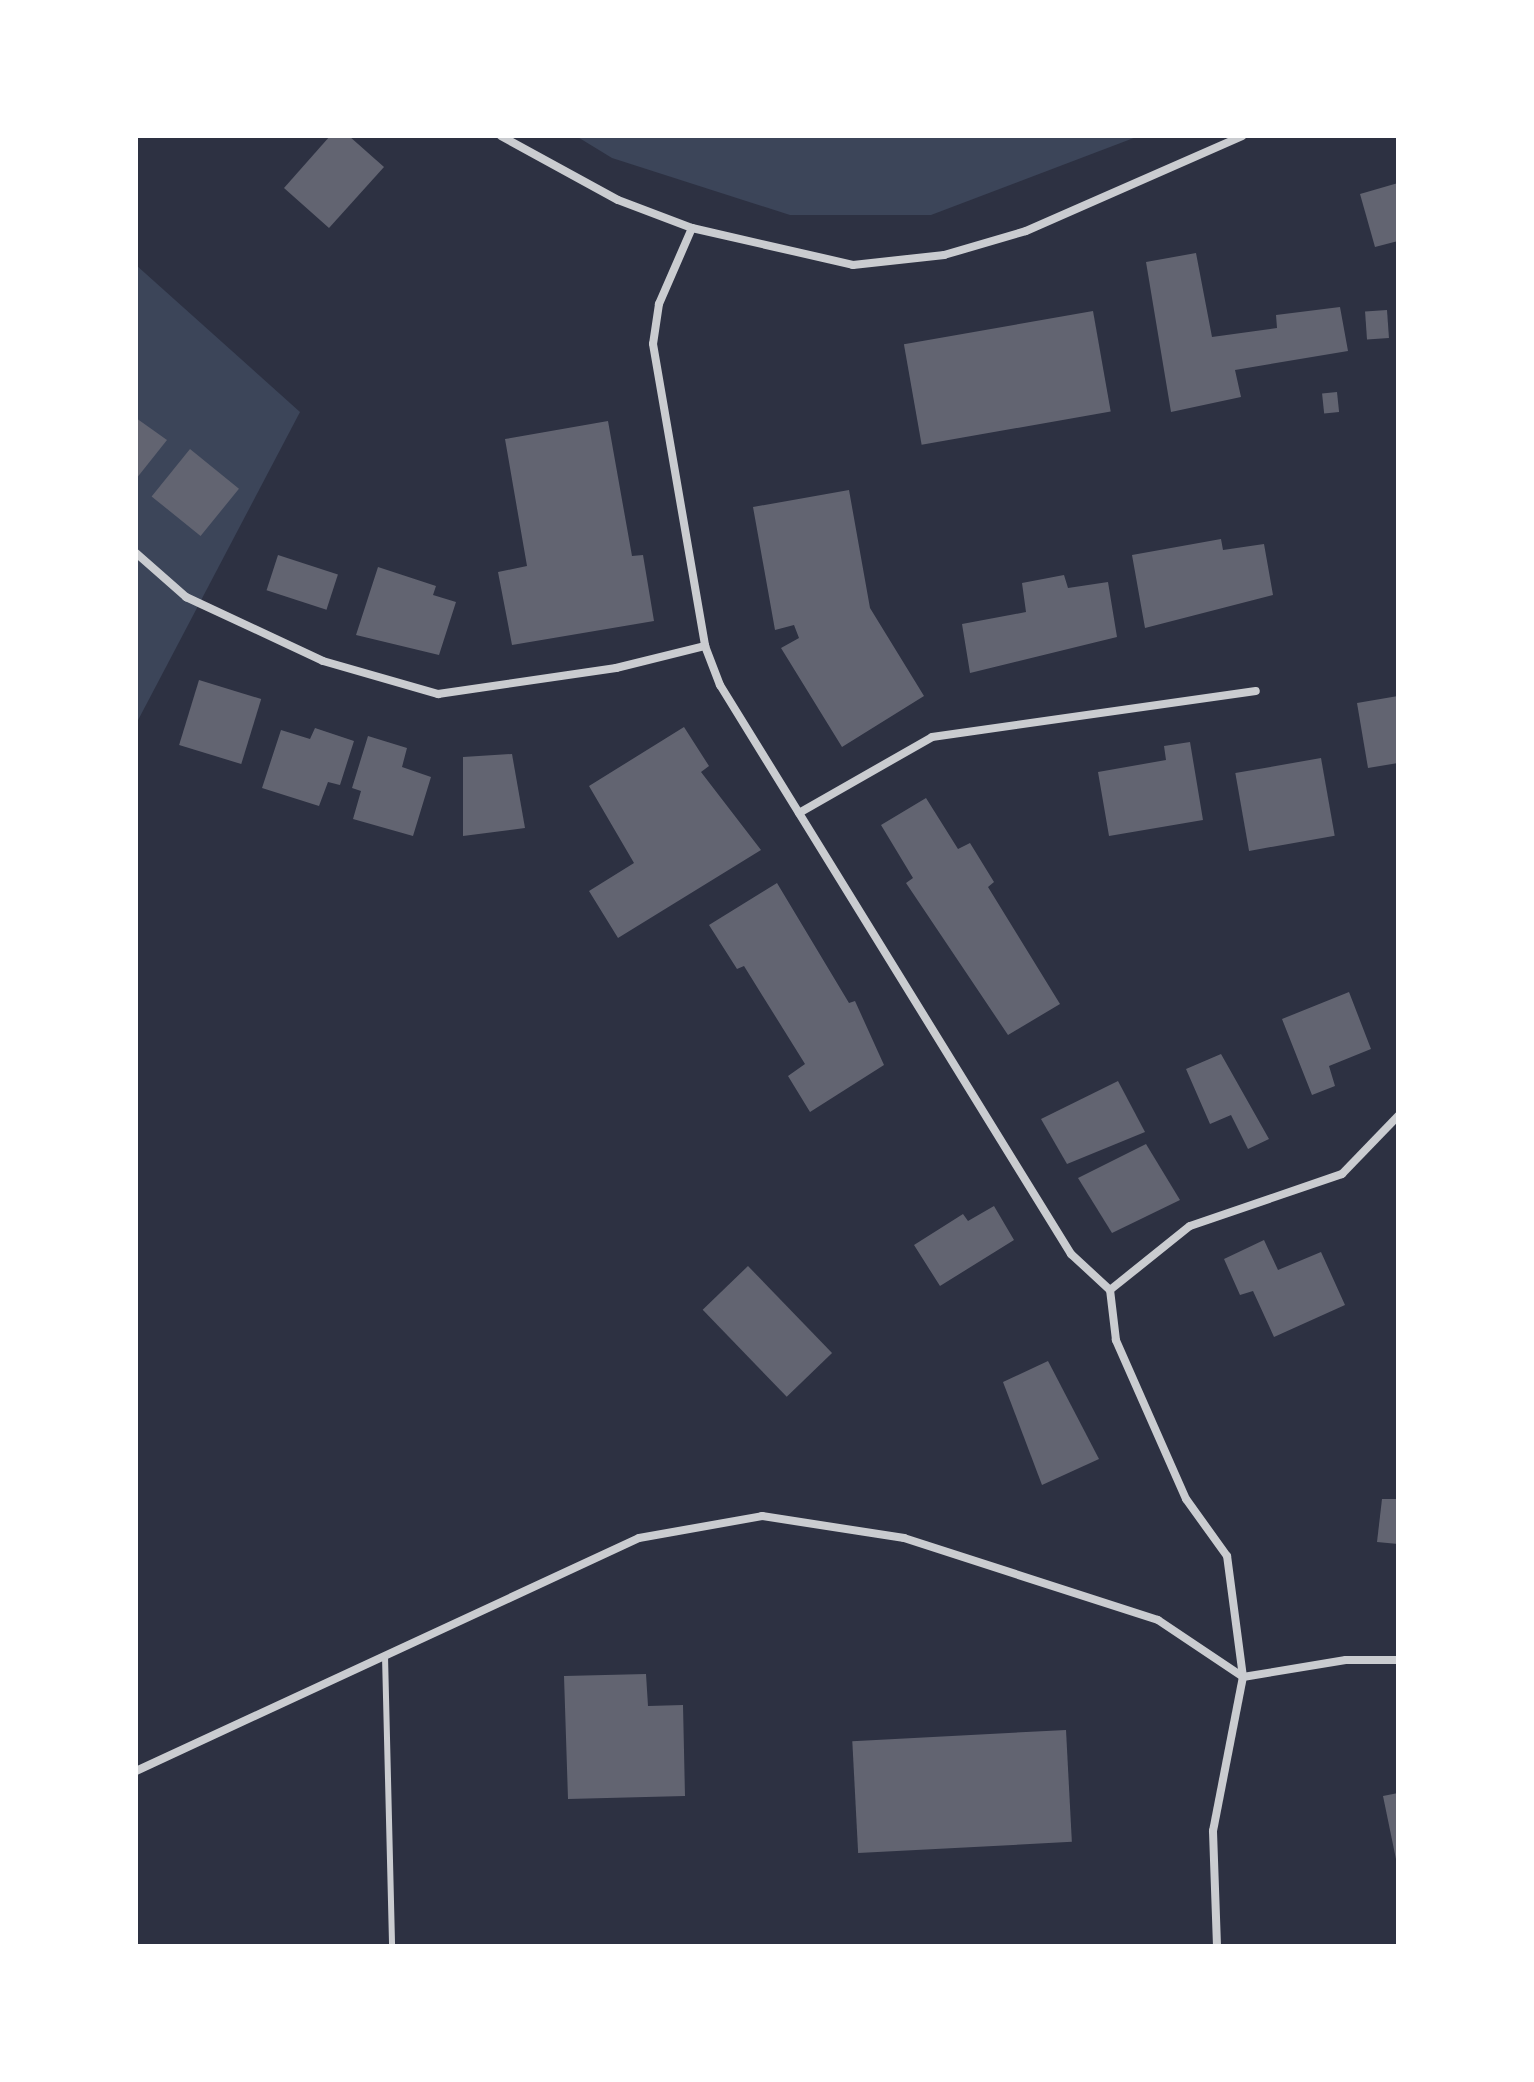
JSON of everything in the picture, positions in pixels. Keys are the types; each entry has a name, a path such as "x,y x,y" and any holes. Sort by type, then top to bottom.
{"street":[{"path":"501,136 618,200 692,228 853,265 944,255 1026,231 1242,136"},
{"path":"692,228 659,304 653,344 705,646 799,813 1071,1254 1110,1290 1116,1340 1186,1499 1227,1556 1243,1677 1213,1831 1217,1946"},
{"path":"136,553 186,597 323,661 423,691 616,668 705,646"},
{"path":"799,813 932,737 1256,691"},
{"path":"1110,1290 1190,1226 1342,1174 1398,1116"},
{"path":"136,1771 639,1538 762,1516 904,1538 1158,1620 1243,1677 1346,1660 1398,1660"}],"lane":[{"path":"385,1656 392,1946"}],"shaded area":[{"path":"576,136 1139,136 931,215 790,215 612,158"},
{"path":"136,265 300,412 136,724"}],"building":[{"path":"330,136 349,136 384,167 329,228 284,188"},
{"path":"1398,183 1398,241 1375,247 1360,194"},
{"path":"1196,253 1212,337 1277,328 1276,315 1340,307 1348,351 1235,370 1241,397 1171,412 1146,262"},
{"path":"1387,310 1389,338 1367,339 1365,312"},
{"path":"1093,311 1111,411 922,445 904,344"},
{"path":"1337,392 1339,412 1324,413 1322,394"},
{"path":"136,418 167,440 136,479"},
{"path":"608,421 632,556 643,555 654,621 512,645 498,572 527,566 505,439"},
{"path":"190,449 239,489 201,536 152,496"},
{"path":"849,490 870,608 924,696 842,747 781,648 799,638 794,625 775,630 753,507"},
{"path":"1221,539 1223,550 1264,544 1273,595 1145,628 1132,555"},
{"path":"278,555 338,574 326,610 267,590"},
{"path":"378,567 436,586 433,595 456,602 439,655 356,635"},
{"path":"1064,575 1068,588 1108,582 1117,637 970,673 962,624 1026,612 1022,583"},
{"path":"199,680 261,699 241,764 179,745"},
{"path":"1398,696 1398,763 1368,768 1357,703"},
{"path":"684,727 709,766 701,772 761,850 618,938 589,891 634,863 589,786"},
{"path":"315,728 354,741 340,785 328,782 319,806 262,788 281,730 310,739"},
{"path":"368,736 407,748 402,767 431,777 413,836 353,819 361,791 352,788"},
{"path":"1190,742 1203,820 1109,836 1098,772 1166,760 1164,746"},
{"path":"512,754 525,828 463,836 463,757"},
{"path":"1321,758 1335,836 1249,851 1235,773"},
{"path":"926,798 958,849 970,843 994,882 988,887 1060,1004 1008,1035 906,883 913,878 881,825"},
{"path":"777,883 849,1003 855,1001 884,1065 810,1112 788,1076 805,1064 744,966 737,969 709,925"},
{"path":"1349,992 1371,1049 1329,1066 1335,1086 1312,1095 1282,1019"},
{"path":"1221,1054 1269,1139 1248,1149 1231,1115 1210,1124 1186,1069"},
{"path":"1118,1081 1145,1132 1067,1164 1041,1119"},
{"path":"1146,1144 1180,1200 1112,1233 1078,1178"},
{"path":"994,1206 1014,1240 940,1286 914,1245 963,1214 968,1221"},
{"path":"1264,1240 1278,1270 1321,1252 1345,1305 1274,1337 1253,1291 1240,1295 1224,1259"},
{"path":"748,1266 832,1353 787,1397 703,1310"},
{"path":"1048,1361 1099,1459 1042,1485 1003,1382"},
{"path":"1382,1499 1398,1499 1398,1544 1377,1542"},
{"path":"646,1674 648,1706 683,1705 685,1796 568,1799 564,1676"},
{"path":"1066,1730 1072,1842 858,1853 852,1741"},
{"path":"1398,1793 1398,1863 1397,1864 1383,1796"}]}
